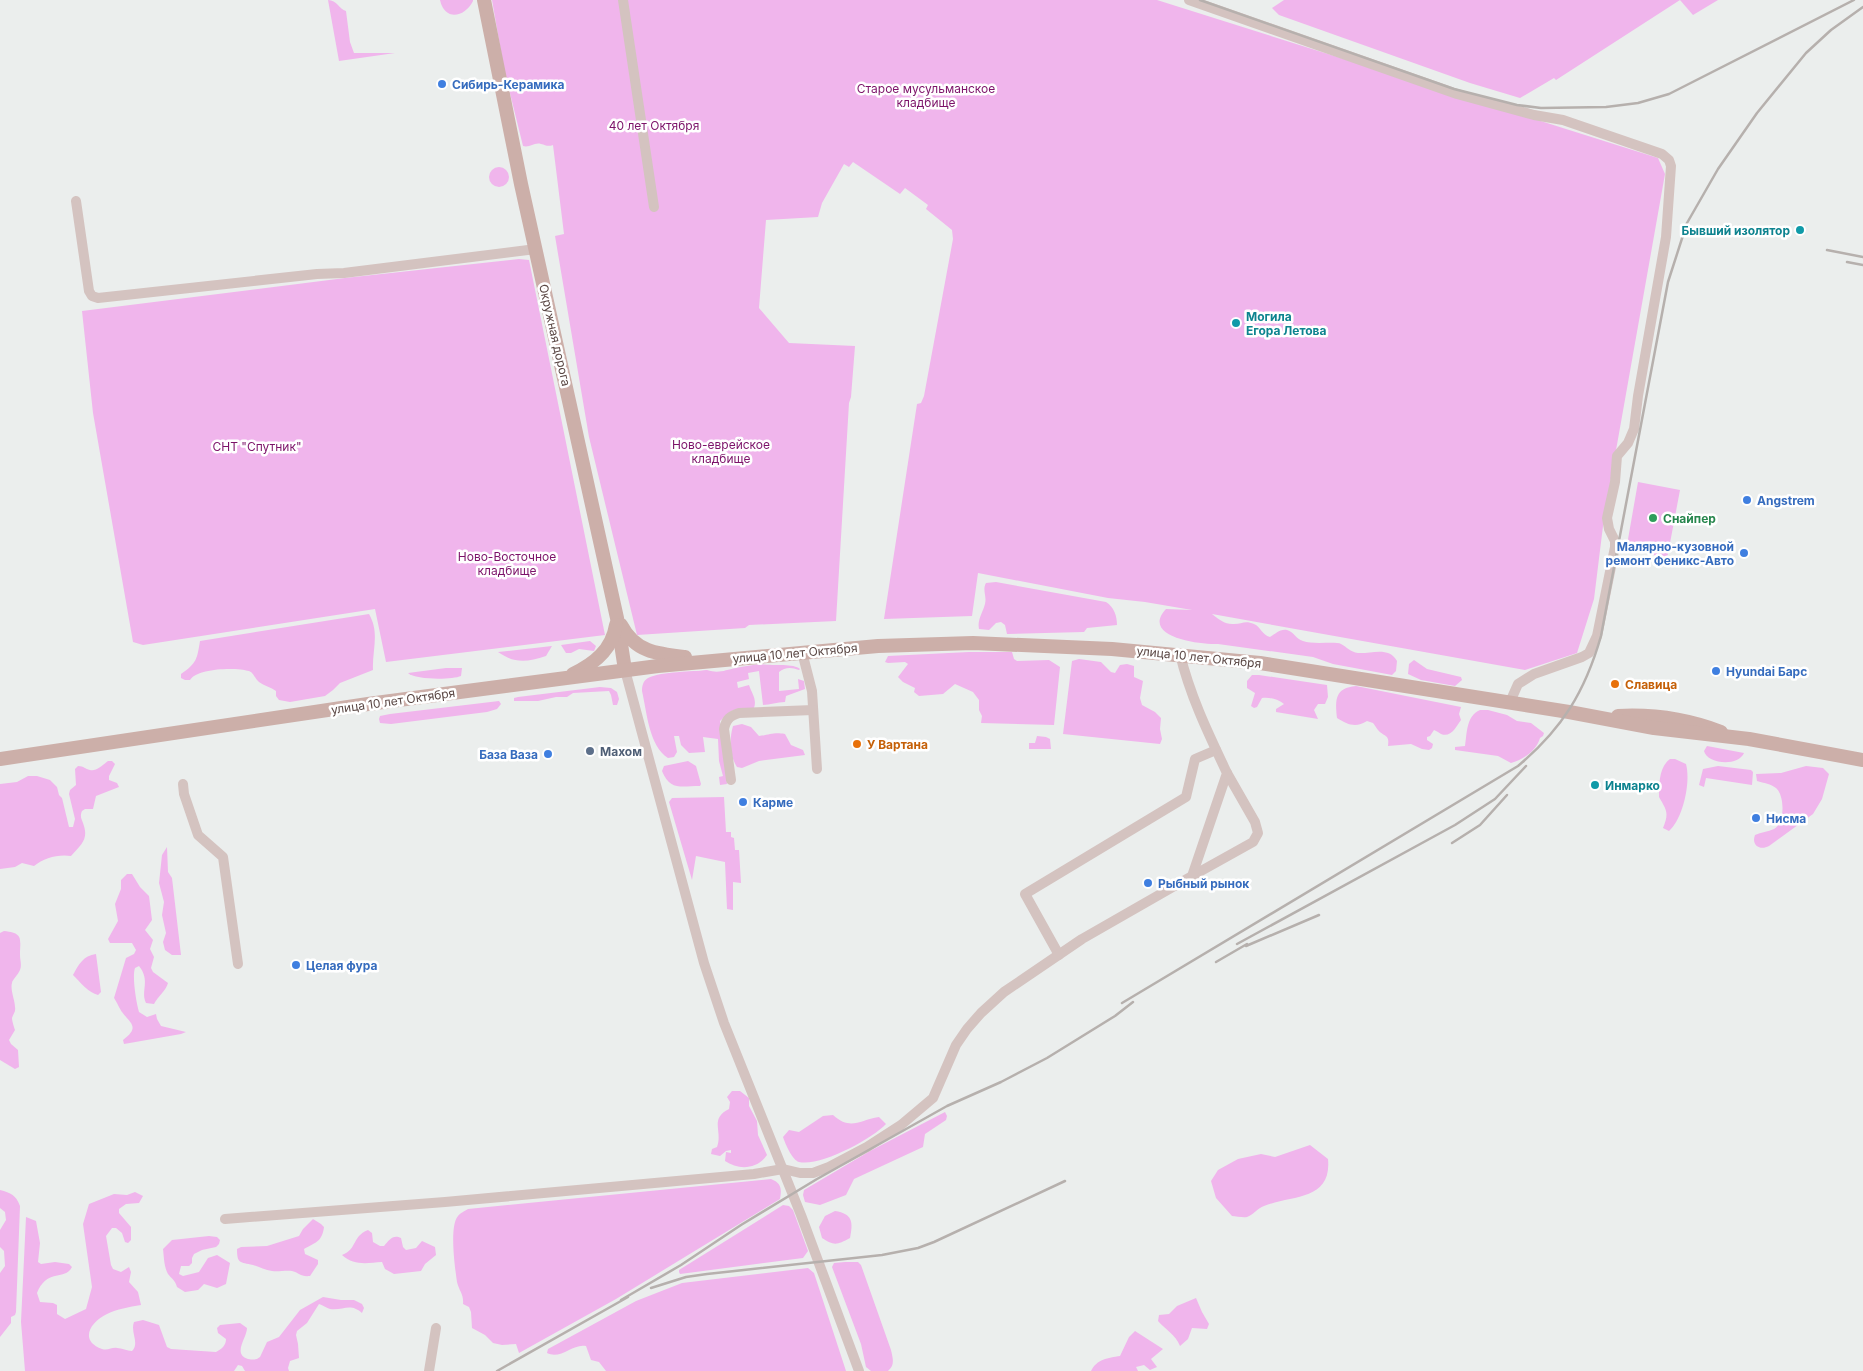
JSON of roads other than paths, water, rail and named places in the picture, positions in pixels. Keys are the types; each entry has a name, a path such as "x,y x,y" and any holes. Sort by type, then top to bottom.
{"main road":[{"name":"Окружная дорога","path":"484,0 536,249 617,618 625,670"},
{"path":"617,618 630,640 644,649 660,654 705,661"},
{"path":"558,680 589,666 605,653 615,633 617,618"},
{"name":"улица 10 лет Октября","path":"0,759 368,704 625,670 878,646 972,643 1112,649 1260,663 1591,716 1642,715 1676,718 1736,737 1863,760"}],"street":[{"path":"623,0 654,207"},
{"path":"1189,0 1449,91 1534,115 1562,120 1662,154 1669,160 1672,166 1666,237 1634,429 1628,443 1617,456 1616,461 1615,482 1607,518 1607,524 1615,542 1615,547 1597,636 1589,652 1582,657 1534,674 1518,684 1510,702"},
{"path":"76,201 89,291 92,296 98,298 317,274 344,273 536,249"},
{"path":"802,652 812,691 817,769"},
{"path":"225,1219 465,1200 783,1170 813,1173 829,1167 867,1147 901,1126 933,1098 956,1045 967,1029 1004,992 1082,939 1253,842 1258,833 1255,822 1216,750 1186,678 1180,654"},
{"path":"625,670 704,962 724,1022 783,1170 859,1371"},
{"path":"731,780 724,729 725,722 730,716 739,713 813,710"},
{"path":"1059,955 1025,894 1186,797 1194,759 1216,750"},
{"path":"1192,876 1227,773"},
{"path":"183,784 184,794 198,835 223,857 238,964"},
{"path":"429,1371 436,1328"}],"railway":[{"path":"1200,0 1454,89 1517,105 1541,108 1606,107 1638,103 1669,94 1854,0"},
{"path":"1122,1003 1518,766 1534,752 1559,723 1579,692 1595,656 1601,636 1668,282 1687,223 1718,169 1757,113 1806,53 1831,30 1863,7"},
{"path":"1827,250 1863,257"},
{"path":"1847,262 1863,265"},
{"path":"1237,944 1455,825 1495,799 1526,766"},
{"path":"1452,843 1480,825 1507,795"},
{"path":"1246,946 1319,915"},
{"path":"1216,962 1247,944"},
{"path":"621,1300 681,1265 741,1225 817,1179 947,1106 1001,1082 1047,1058 1115,1016 1133,1002"},
{"path":"651,1288 686,1277 882,1255 918,1248 1065,1181"},
{"path":"497,1371 628,1297"}],"place":[{"name":"Сибирь-Керамика","path":"442,84"},
{"name":"Бывший изолятор","path":"1800,230"},
{"name":"Могила Егора Летова","path":"1236,323"},
{"name":"Angstrem","path":"1747,500"},
{"name":"Снайпер","path":"1653,518"},
{"name":"Малярно-кузовной ремонт Феникс-Авто","path":"1744,553"},
{"name":"Hyundai Барс","path":"1716,671"},
{"name":"Славица","path":"1615,684"},
{"name":"У Вартана","path":"857,744"},
{"name":"Махом","path":"590,751"},
{"name":"База Ваза","path":"548,754"},
{"name":"Инмарко","path":"1595,785"},
{"name":"Карме","path":"743,802"},
{"name":"Нисма","path":"1756,818"},
{"name":"Рыбный рынок","path":"1148,883"},
{"name":"Целая фура","path":"296,965"}],"park label":[{"name":"Старое мусульманское кладбище","path":"926,95"},
{"name":"40 лет Октября","path":"654,125"},
{"name":"СНТ \"Спутник\"","path":"257,446"},
{"name":"Ново-еврейское кладбище","path":"721,451"},
{"name":"Ново-Восточное кладбище","path":"507,563"}]}
